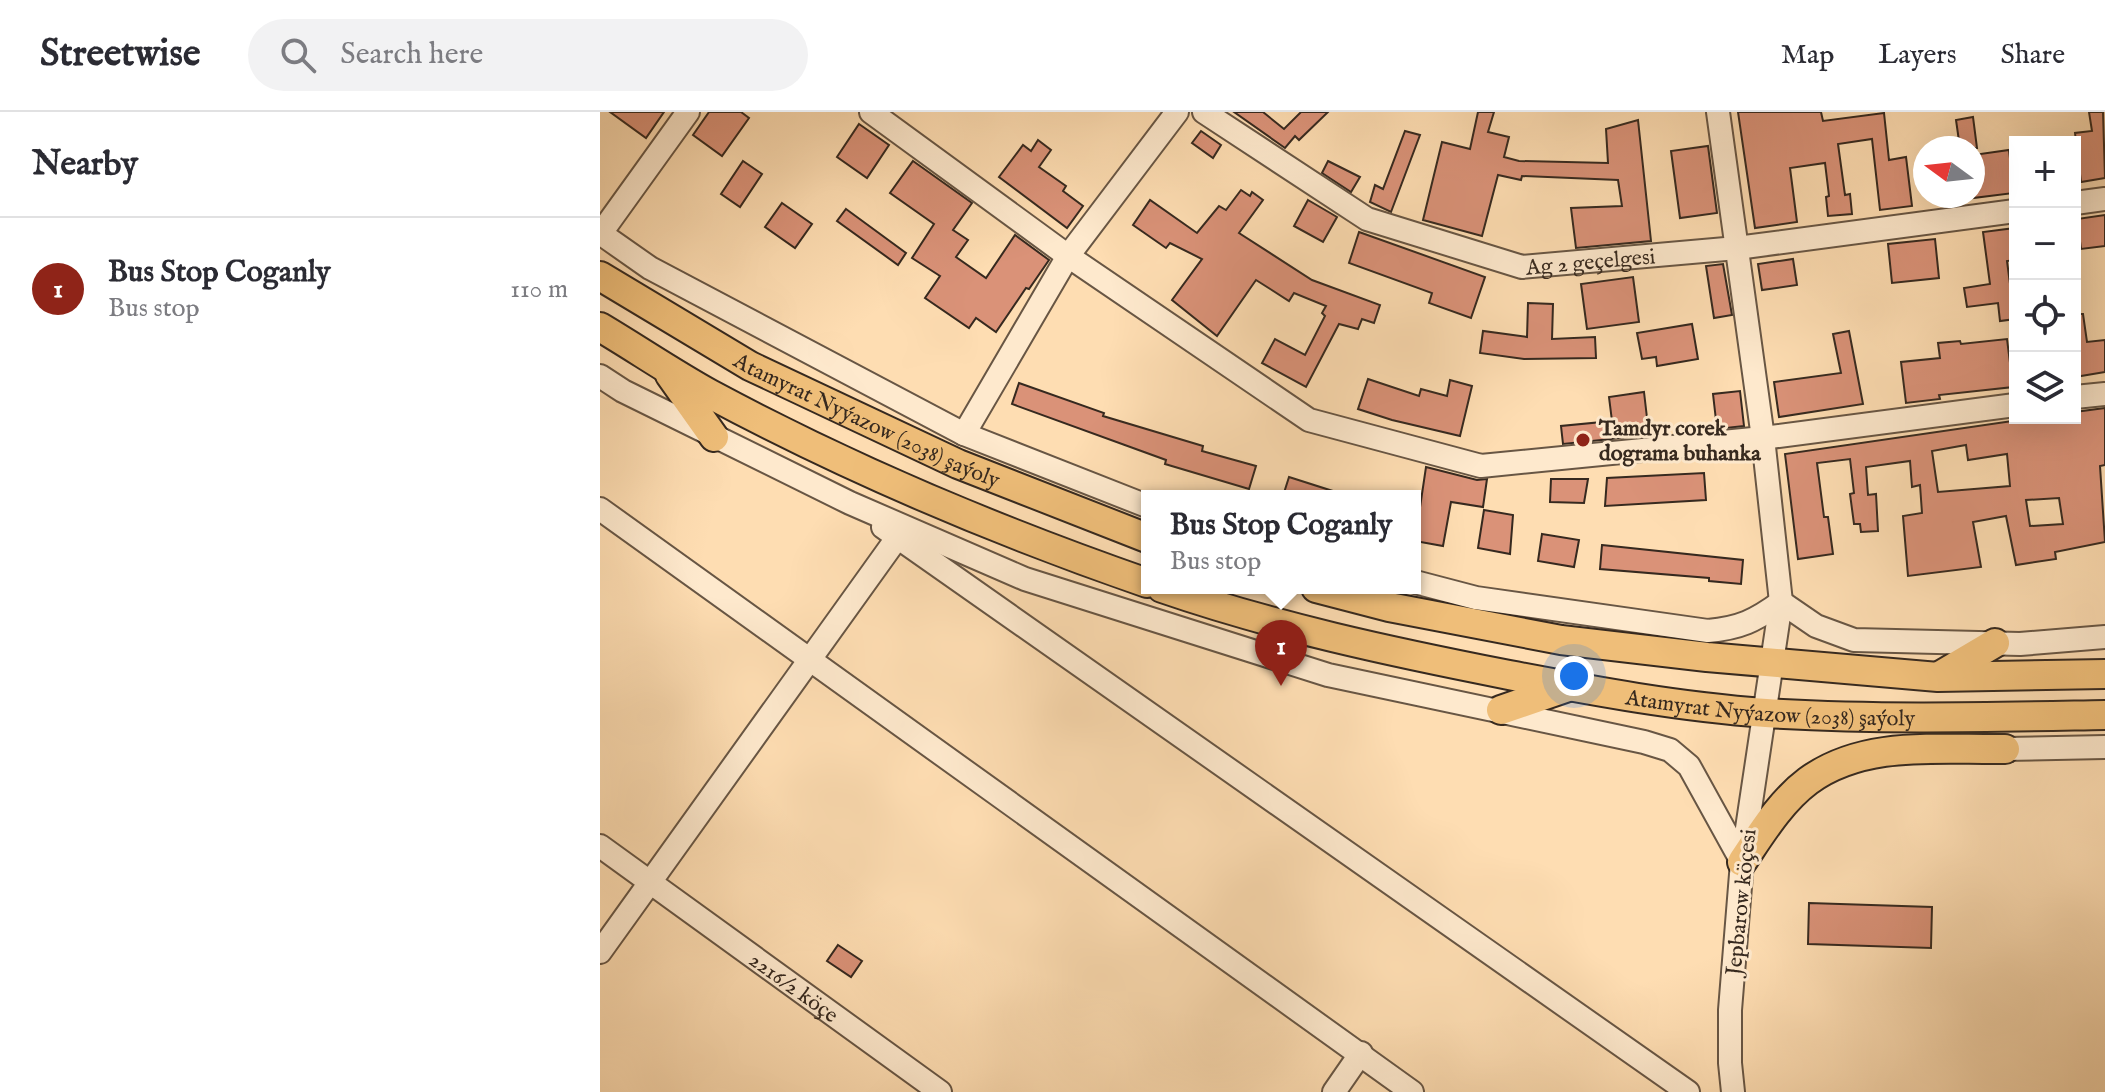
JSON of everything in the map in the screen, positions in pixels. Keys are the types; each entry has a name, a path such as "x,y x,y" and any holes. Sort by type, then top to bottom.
{"main road":[{"name":"Atamyrat Nyýazow (2038) şaýoly","path":"600,276 750,366 958,464 1141,536"},
{"name":"Atamyrat Nyýazow (2038) şaýoly","path":"600,327 708,392 820,450 924,498 1141,581"},
{"path":"662,365 714,437"},
{"name":"Atamyrat Nyýazow (2038) şaýoly","path":"1184,594 1395,653 1570,687 1765,713 1932,718 2105,715"},
{"name":"Atamyrat Nyýazow (2038) şaýoly","path":"1363,595 1561,640 1771,664 1938,677 2105,674"},
{"path":"1938,677 1995,643"},
{"path":"1501,710 1570,687"},
{"path":"1932,718 2005,749"},
{"path":"1742,862 1789,799 1808,781 1837,765 1869,754 1894,750 2005,749"}],"street":[{"path":"688,112 600,233 650,268 964,434 1141,504"},
{"path":"871,112 1068,256 1309,420 1481,466 1763,438 2009,406"},
{"path":"964,434 1068,256 1177,112"},
{"name":"Ag 2 geçelgesi","path":"1204,112 1367,219 1522,267 1737,248 2009,212"},
{"name":"Jepbarow köçesi","path":"1718,112 1763,438 1781,602 1742,862 1730,1010 1733,1092"},
{"path":"2081,202 2105,199"},
{"path":"600,376 714,437 856,505 1025,579 1328,675 1501,710 1670,750 1689,766 1742,862"},
{"path":"2081,396 2105,394"},
{"path":"856,505 897,538 1688,1092"},
{"path":"600,509 1412,1092"},
{"path":"600,952 897,538"},
{"path":"1421,584 1476,598 1708,631 1736,629 1760,618 1781,602 1816,626 1854,640 1995,643 2105,637"},
{"path":"2005,749 2105,747"},
{"name":"2216/2 köçe","path":"600,846 940,1092"},
{"path":"1334,1092 1361,1053"}],"building":[{"path":"610,112 664,112 646,138"},
{"path":"709,112 741,112 749,118 722,156 693,135"},
{"path":"1234,112 1263,112 1284,129 1301,112 1328,112 1299,140 1295,136 1285,148"},
{"path":"1478,112 1494,112 1488,132 1509,137 1504,157 1519,161 1608,163 1606,129 1638,120 1651,241 1576,248 1571,208 1622,206 1618,180 1522,176 1521,180 1498,175 1482,236 1423,220 1442,142 1470,149"},
{"path":"1738,112 1821,112 1823,121 1884,113 1889,160 1906,157 1912,206 1880,210 1872,139 1838,144 1845,195 1850,194 1852,214 1828,216 1825,163 1790,168 1797,222 1755,228"},
{"path":"2089,112 2103,112 2105,178 2081,182 2081,136 2075,136 2075,133 2092,131"},
{"path":"1973,117 1975,136 1958,136 1956,120"},
{"path":"859,124 889,145 867,178 837,157"},
{"path":"1201,131 1221,145 1213,158 1192,143"},
{"path":"1405,131 1420,135 1391,212 1370,202 1375,185 1383,189"},
{"path":"1038,140 1051,150 1039,167 1066,186 1063,191 1083,206 1067,228 999,177 1023,145 1031,151"},
{"path":"1708,146 1717,213 1680,218 1671,151"},
{"path":"2009,150 2009,194 1985,197 1985,153"},
{"path":"743,161 762,174 740,207 721,194"},
{"path":"913,161 972,203 953,230 968,240 956,257 986,278 1015,235 1049,260 996,332 976,318 969,328 925,298 940,276 912,258 934,224 890,193"},
{"path":"1328,161 1360,177 1351,192 1322,173"},
{"path":"1241,190 1250,196 1252,192 1263,200 1239,233 1312,280 1380,305 1374,323 1362,319 1358,329 1339,324 1306,387 1262,363 1275,339 1305,355 1325,316 1322,313 1326,306 1294,293 1289,301 1256,280 1217,336 1172,300 1202,259 1170,243 1166,248 1133,225 1150,200 1197,233 1219,206 1226,210"},
{"path":"1308,200 1337,217 1323,242 1294,226"},
{"path":"782,203 812,224 795,248 765,227"},
{"path":"846,209 906,253 898,265 837,221"},
{"path":"2105,215 2105,246 2081,249 2081,218"},
{"path":"2009,229 2009,320 2000,321 1998,303 1967,307 1964,288 1990,284 1983,232"},
{"path":"1359,232 1485,277 1471,318 1429,303 1432,293 1349,263"},
{"path":"1935,239 1939,278 1892,283 1888,244"},
{"path":"1793,259 1797,285 1762,290 1758,264"},
{"path":"1723,264 1732,315 1714,318 1706,266"},
{"path":"1633,277 1639,322 1587,329 1581,284"},
{"path":"1528,303 1553,304 1552,339 1595,337 1596,358 1524,359 1480,353 1483,331 1527,337"},
{"path":"2081,314 2087,342 2105,340 2105,372 2081,376"},
{"path":"1692,324 1698,359 1657,366 1656,357 1642,359 1637,333"},
{"path":"1849,331 1863,404 1779,417 1774,382 1841,373 1833,334"},
{"path":"2007,339 2009,387 1939,395 1940,399 1906,403 1901,362 1940,358 1938,343 1960,341 1961,344"},
{"path":"1368,379 1419,396 1421,389 1447,396 1450,380 1472,386 1460,436 1358,409"},
{"path":"1019,383 1104,413 1103,416 1203,446 1202,451 1256,466 1249,489 1165,464 1166,460 1012,404"},
{"path":"1740,391 1744,426 1717,429 1713,394"},
{"path":"1644,392 1649,435 1563,444 1561,426 1612,421 1609,397"},
{"path":"2105,408 2105,465 2100,466 2105,542 2055,552 2056,559 2016,565 2006,516 1973,522 1981,567 1908,576 1903,516 1922,513 1920,485 1912,487 1910,461 1866,467 1868,495 1876,494 1878,531 1861,532 1860,524 1854,524 1850,459 1817,463 1824,517 1828,517 1833,554 1798,559 1785,454 2009,421 2009,424 2081,424 2081,411","holes":["1966,445 1968,460 2007,454 2010,486 1938,492 1932,451","2059,498 2063,524 2030,526 2026,500"]},
{"path":"1426,467 1477,480 1487,479 1483,507 1451,502 1443,546 1421,542 1421,501"},
{"path":"1704,473 1706,500 1605,506 1607,478"},
{"path":"1289,477 1330,490 1285,490"},
{"path":"1551,479 1588,479 1584,503 1550,502"},
{"path":"1484,510 1513,515 1510,554 1478,548"},
{"path":"1542,534 1579,540 1574,567 1538,561"},
{"path":"1602,545 1743,560 1741,584 1709,581 1709,578 1600,569"},
{"path":"1809,903 1932,907 1931,948 1808,944"},
{"path":"838,945 862,961 851,977 827,961"}],"place":[{"name":"Tamdyr corek dograma buhanka","path":"1583,440"},
{"name":"Bus Stop Coganly","path":"1281,686"}]}
